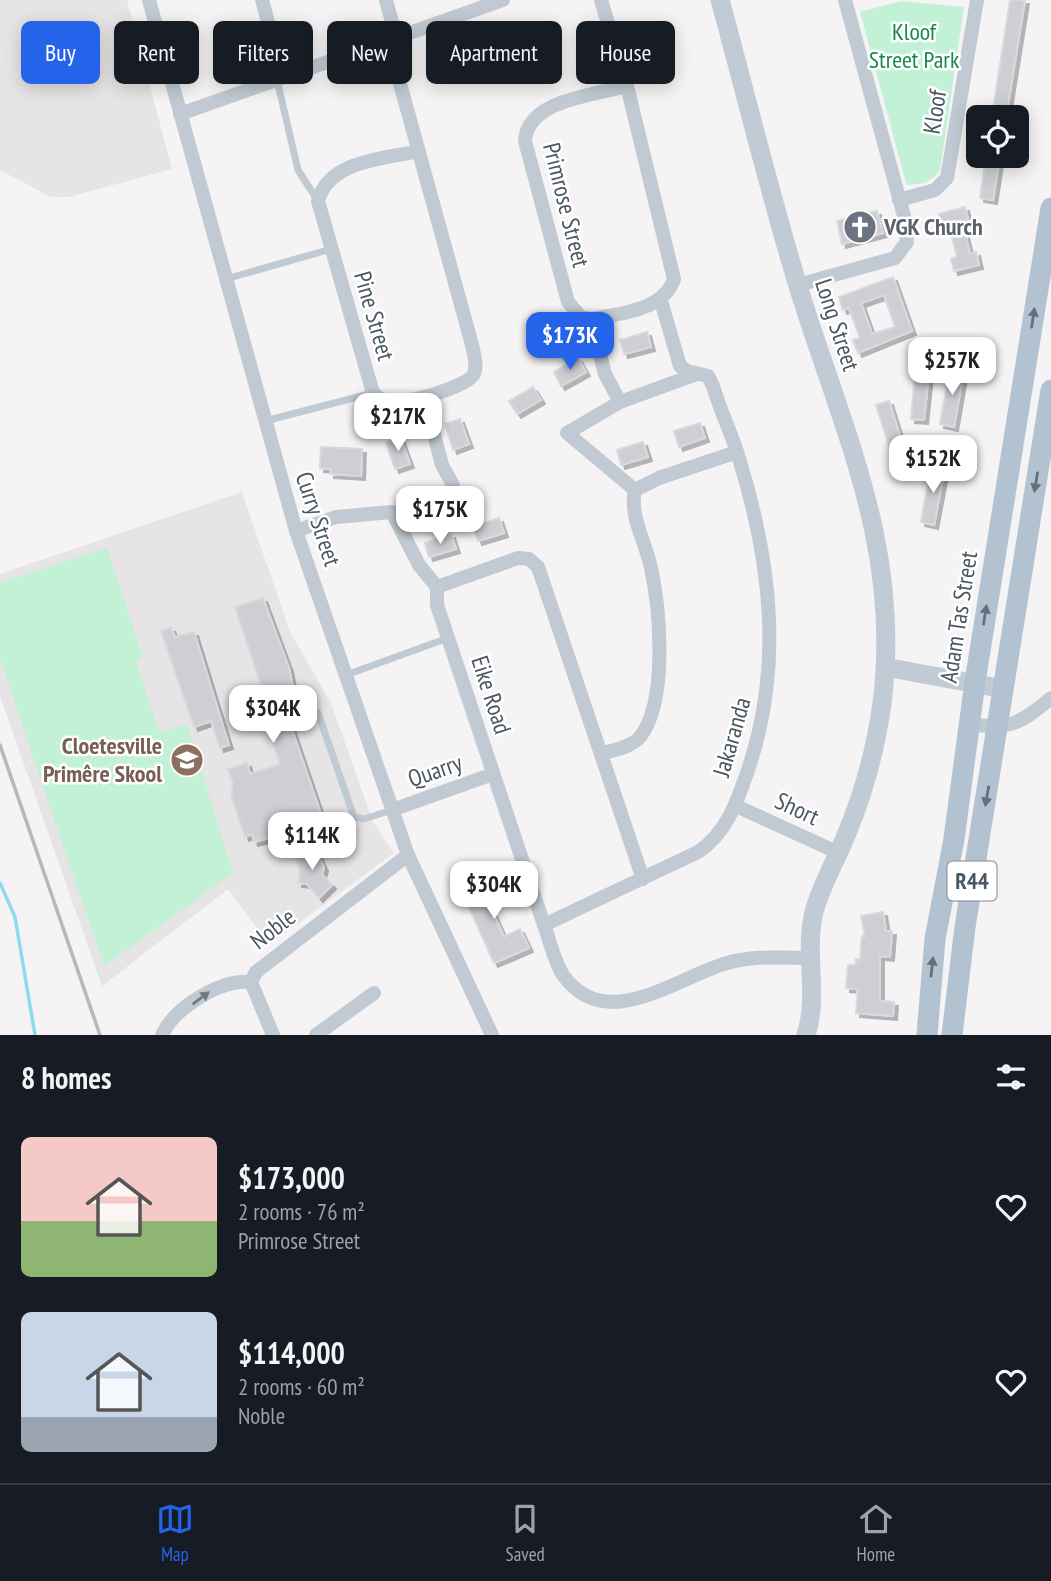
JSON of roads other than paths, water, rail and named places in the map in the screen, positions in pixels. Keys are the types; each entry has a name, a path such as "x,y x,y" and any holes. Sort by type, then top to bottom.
{"main road":[{"name":"Adam Tas Street","path":"927,1035 935,939 954,839 975,682 1051,208"},
{"name":"R44","path":"951,1035 965,927 1051,390"}],"street":[{"name":"Curry Street","path":"149,0 296,531 408,855 492,1035"},
{"path":"262,0 267,21"},
{"name":"Pine Street","path":"386,0 389,21"},
{"path":"412,32 503,0"},
{"path":"601,0 627,86 674,270 671,290 661,301 591,319 605,374 620,402"},
{"name":"Long Street","path":"720,0 798,285 866,488 875,525 886,612 885,667 880,715 866,776 814,911 812,1014 806,1035"},
{"name":"Kloof","path":"798,285 895,258 907,242 899,200 845,0"},
{"name":"Kloof","path":"899,200 935,190 947,178 977,0"},
{"path":"180,114 266,84"},
{"name":"Pine Street","path":"318,201 373,393 389,402 424,397 468,381 474,373 475,361 403,84"},
{"name":"Primrose Street","path":"591,319 581,317 568,302 525,141 526,127 532,118 548,107 627,86"},
{"path":"318,201 323,186 340,171 419,151"},
{"path":"661,301 680,366 696,374"},
{"path":"635,491 567,433 620,402 696,374"},
{"name":"Jakaranda","path":"544,925 709,845 736,806 760,735 770,662 766,572 760,531 737,452 711,381 708,376 696,374"},
{"path":"424,397 442,465 453,485"},
{"path":"601,754 639,738 647,723 657,686 652,571 632,503 635,491 659,478 737,452"},
{"path":"296,531 336,517 391,512 419,565 437,587 511,560 523,558 534,562 643,879"},
{"name":"Eike Road","path":"437,587 437,605 544,925 562,974 576,991 593,1001 611,1005 629,1004 730,961 812,957"},
{"path":"885,667 1004,689"},
{"path":"969,723 998,729 1028,718 1051,698"},
{"name":"Quarry","path":"392,810 493,774"},
{"name":"Short","path":"736,806 838,853"},
{"name":"Noble","path":"272,1035 251,982 260,967 408,855"},
{"path":"162,1035 171,1021 213,989 231,981 251,982"},
{"path":"316,1035 374,993"}],"lane":[{"path":"281,84 298,170 318,201"},
{"path":"226,279 331,249"},
{"path":"264,421 373,393"},
{"path":"391,512 430,500"},
{"path":"346,675 449,638"},
{"path":"318,713 354,817 364,819 392,810"}],"waterway":[{"path":"0,883 15,917 35,1035"}],"railway":[{"path":"0,745 100,1035"}],"place":[{"name":"VGK Church","path":"860,227"},
{"name":"Cloetesville Primêre Skool","path":"187,760"}],"park label":[{"name":"Kloof Street Park","path":"914,46"}]}
